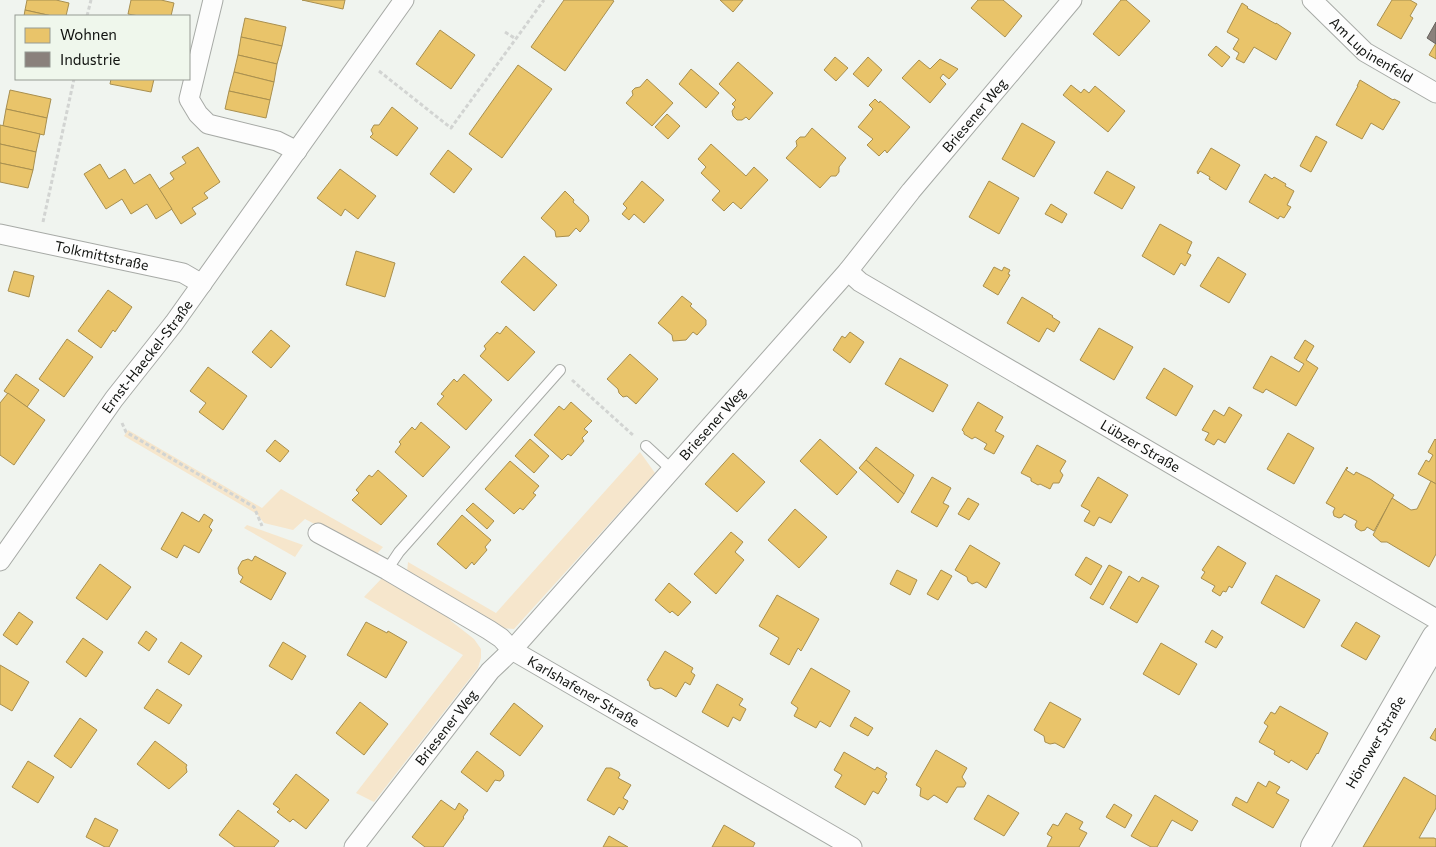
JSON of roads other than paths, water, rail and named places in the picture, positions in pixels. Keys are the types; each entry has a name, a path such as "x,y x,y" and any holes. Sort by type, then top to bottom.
{"main road":[{"name":"Hönower Straße","path":"1315,847 1436,638"}],"street":[{"path":"213,0 189,99 198,114 208,124 277,140 297,151"},
{"name":"Ernst-Haeckel-Straße","path":"0,562 114,399 174,323 404,0"},
{"name":"Briesener Weg","path":"354,847 490,671 512,650 848,271 1072,0"},
{"name":"Am Lupinenfeld","path":"1312,0 1365,52 1436,93"},
{"name":"Tolkmittstraße","path":"0,234 183,273 202,284"},
{"name":"Lübzer Straße","path":"848,271 860,282 1436,619"},
{"name":"Karlshafener Straße","path":"318,533 387,570 501,638 512,650 852,847"}],"lane":[{"path":"387,570 399,552 560,370"},
{"path":"646,446 672,470"}]}
